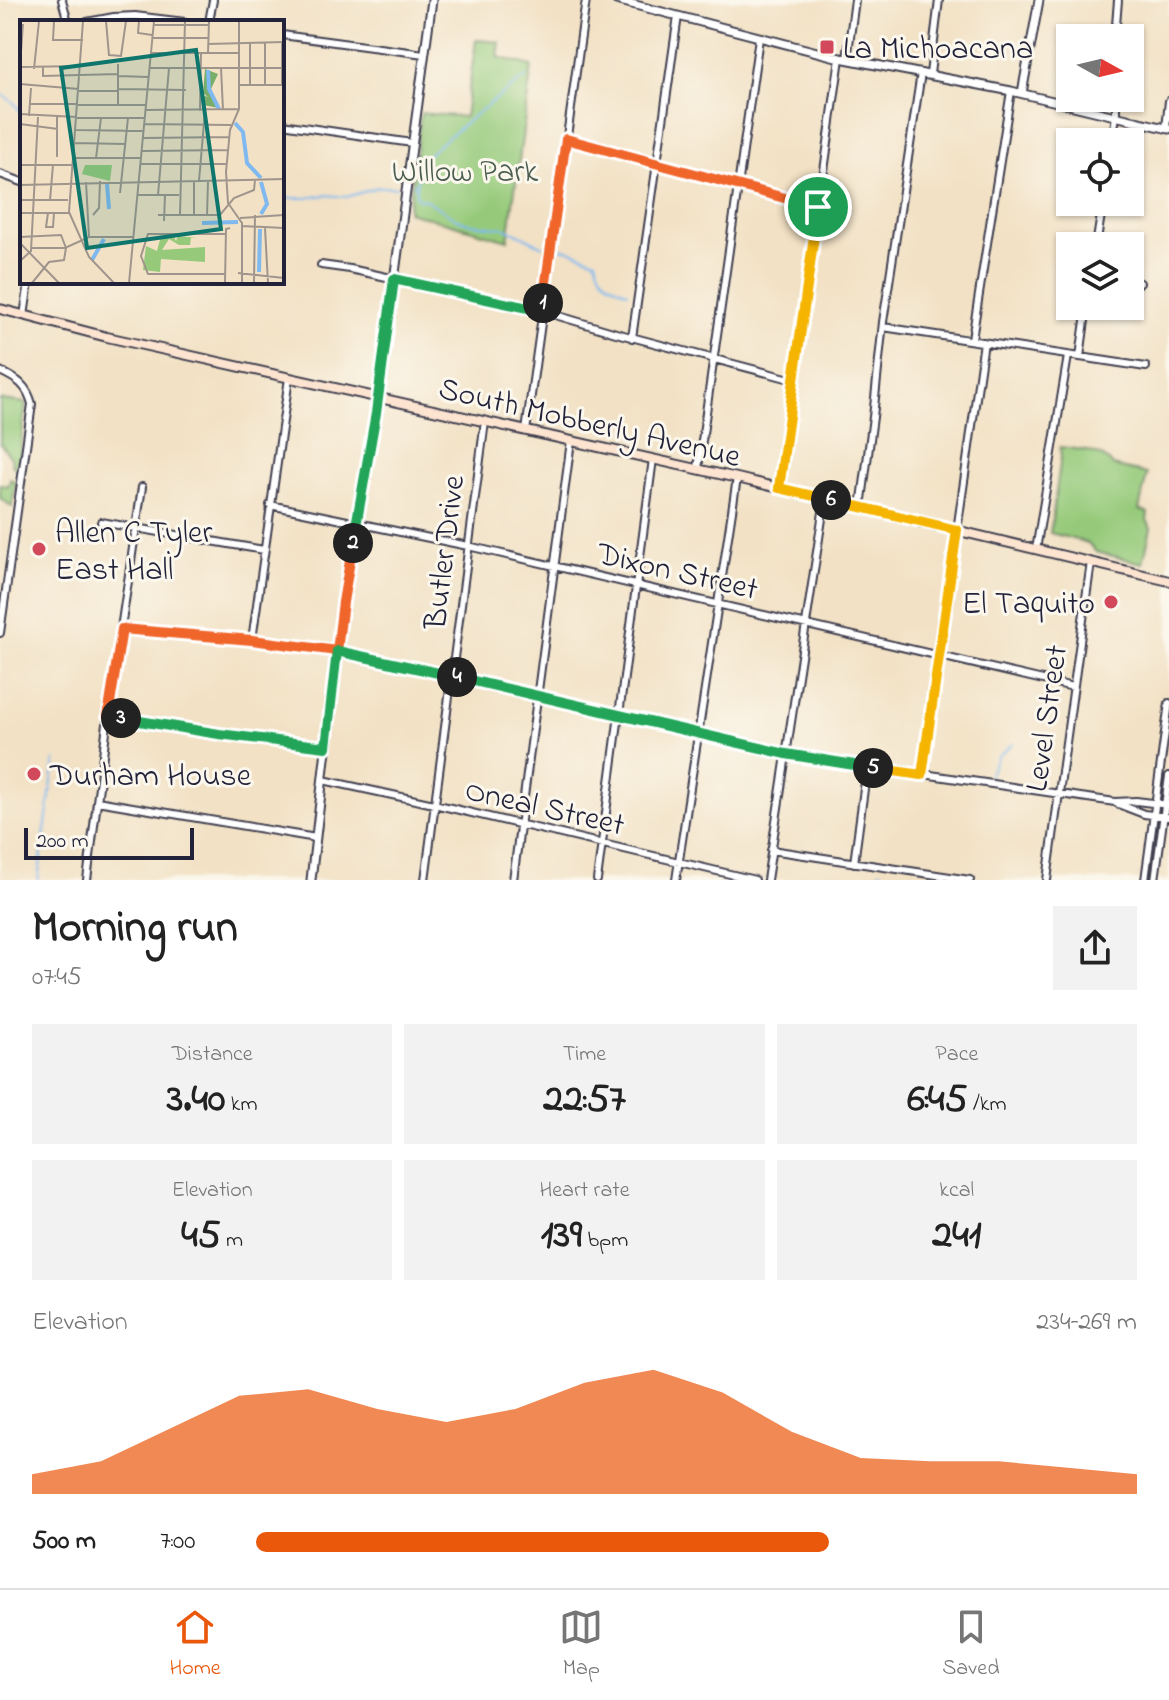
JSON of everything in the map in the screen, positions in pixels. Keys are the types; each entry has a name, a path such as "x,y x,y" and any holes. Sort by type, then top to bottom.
{"main road":[{"name":"South Mobberly Avenue","path":"0,309 107,337 698,469 1169,581"}],"street":[{"path":"62,0 67,20"},
{"path":"209,20 213,0"},
{"path":"311,880 343,602 378,398 432,0"},
{"path":"526,431 586,0"},
{"path":"616,0 843,58 1022,93 1167,129 1169,101"},
{"path":"779,488 818,207 855,0"},
{"path":"861,507 883,327 939,0"},
{"path":"1022,93 1039,0"},
{"path":"1116,24 1118,0"},
{"path":"100,20 135,16 168,20"},
{"path":"632,338 678,16"},
{"path":"284,35 424,54"},
{"path":"698,469 759,38"},
{"path":"972,339 1011,91"},
{"path":"1114,128 1116,112"},
{"path":"284,124 412,143"},
{"path":"566,139 818,207"},
{"path":"0,174 20,181"},
{"path":"321,265 542,311 794,380"},
{"path":"24,316 29,284"},
{"path":"1080,357 1085,320"},
{"path":"883,327 1146,367"},
{"path":"922,775 984,342"},
{"path":"1036,550 1068,356"},
{"path":"0,371 21,383 32,404 0,633"},
{"path":"252,640 289,378"},
{"name":"Butler Drive","path":"425,880 485,421"},
{"path":"513,880 571,441"},
{"path":"597,880 653,459"},
{"path":"676,880 737,478"},
{"path":"87,880 142,487"},
{"path":"767,880 825,499"},
{"name":"Dixon Street","path":"270,505 468,546 1073,687"},
{"path":"101,522 264,550"},
{"name":"Level Street","path":"1047,880 1091,562"},
{"path":"122,629 337,651 786,754 1058,795 1167,804"},
{"path":"1145,880 1169,703"},
{"path":"108,716 326,747"},
{"path":"854,863 867,767"},
{"path":"1155,880 1166,817 1169,776"},
{"name":"Oneal Street","path":"323,780 755,880"},
{"path":"97,801 316,838"},
{"path":"1115,802 1154,816 1166,817"},
{"path":"771,850 970,880"}],"green space":[{"name":"Willow Park","path":"476,40 500,42 498,57 532,66 508,240 408,212 421,113 465,117"},
{"path":"0,400 26,403 18,469 13,466 0,443"},
{"path":"1060,447 1090,452 1103,457 1113,466 1147,474 1139,510 1148,513 1151,528 1143,563 1096,552 1088,543 1050,533"},
{"path":"10,479 16,482 12,507 0,498 0,484 9,486"}],"waterway":[{"path":"436,147 526,77"},
{"path":"0,93 20,111"},
{"path":"414,184 425,166 423,159 434,149"},
{"path":"416,184 419,199 457,219 506,228 543,246"},
{"path":"284,198 347,197 378,187 397,187"},
{"path":"556,250 564,248 596,260 607,281 628,292"},
{"path":"987,780 998,756 1013,744"},
{"path":"38,880 55,760"},
{"path":"873,880 881,871"}],"place":[{"name":"La Michoacana","path":"827,47"},
{"name":"Allen C Tyler East Hall","path":"39,549"},
{"name":"El Taquito","path":"1111,602"},
{"name":"Durham House","path":"34,774"}],"route":[{"path":"818,207 566,139 542,311 394,279 376,413 337,651 122,629 108,716 326,747 337,651 786,754 922,775 957,530 779,488 818,207"}]}
